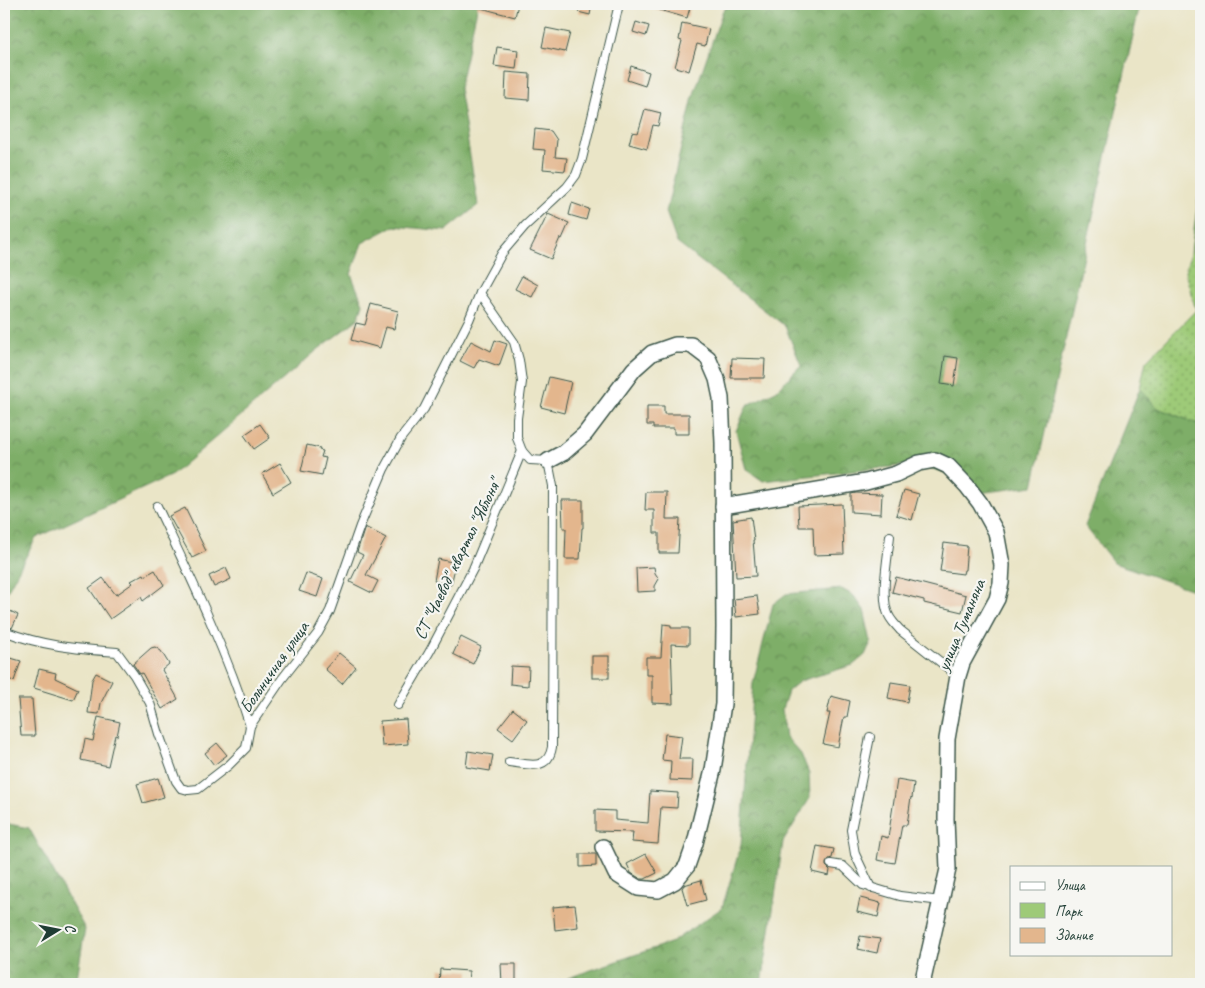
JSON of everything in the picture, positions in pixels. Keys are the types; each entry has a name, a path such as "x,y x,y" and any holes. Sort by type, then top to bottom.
{"street":[{"path":"548,461 563,453 585,434 634,369 652,353 675,345 691,346 708,358 717,379 721,398 723,506 723,704 713,770 695,843 687,866 675,881 658,890 638,888 616,874 603,847"},
{"name":"улица Туманяна","path":"723,506 866,482 896,474 919,463 935,460 948,466 967,486 984,510 996,532 1002,565 1001,583 997,599 962,663 947,739 946,819 948,869 922,984"}],"lane":[{"name":"Больничная улица","path":"4,632 29,641 59,647 117,652 134,675 150,703 176,781 182,788 188,790 198,789 229,765 246,748 250,726 282,678 318,633 330,611 360,526 384,469 402,438 424,409 469,320 480,293 502,253 525,226 567,187 576,175 582,159 619,4"},
{"path":"480,293 514,342 519,360 522,382 517,418 517,438 522,451 530,460 548,461 553,486 552,747 550,756 545,762 537,765 509,762"},
{"name":"СТ \"Чаевод\" квартал \"Яблоня\"","path":"398,705 430,651 473,570 522,451"},
{"path":"157,506 208,616 240,694 250,726"},
{"path":"890,536 884,600 887,612 892,622 900,630 958,676"},
{"path":"870,737 851,830 855,854 871,888"},
{"path":"831,864 843,866 862,885 900,896 941,901"}],"green space":[{"path":"4,4 478,4 459,88 478,205 446,231 394,226 362,243 351,274 363,304 358,319 316,351 172,475 36,538 4,597"},
{"path":"733,4 1140,4 1033,486 971,494 955,476 918,464 763,481 746,469 736,431 747,405 776,391 801,365 785,326 677,243 666,212 693,97 723,10"},
{"path":"1201,179 1201,247 1191,251"},
{"path":"1201,247 1201,425 1157,408 1140,388 1146,361 1196,310 1185,272 1191,251"},
{"path":"1140,388 1157,408 1201,425 1201,588 1196,591 1114,563 1085,526"},
{"path":"842,589 854,596 864,610 871,642 865,655 853,665 800,681 788,691 782,709 786,737 801,754 809,773 810,798 783,842 762,984 566,984 568,978 672,942 722,908 741,845 753,683 773,604 786,594"},
{"path":"4,823 29,828 85,929 76,984 4,984"}],"building":[{"path":"478,4 518,4 515,17 477,7"},
{"path":"580,4 592,4 590,15 578,12"},
{"path":"650,4 691,4 687,18 649,7"},
{"path":"636,22 649,26 646,36 633,32"},
{"path":"682,23 709,29 705,46 697,44 689,71 675,67 682,41 679,40"},
{"path":"546,28 570,33 565,52 542,47"},
{"path":"497,47 518,50 516,69 494,66"},
{"path":"631,66 649,72 645,86 627,80"},
{"path":"506,72 530,74 529,100 505,98"},
{"path":"645,109 661,113 658,126 653,125 647,149 629,144 632,132 638,133"},
{"path":"535,129 551,131 557,140 555,157 567,158 565,171 543,169 545,150 533,149"},
{"path":"572,203 589,209 586,220 569,215"},
{"path":"548,214 569,223 551,259 530,250"},
{"path":"522,276 538,285 532,297 515,289"},
{"path":"371,304 398,311 394,329 386,327 380,348 351,340 356,323 365,325"},
{"path":"495,340 507,344 499,366 479,359 474,368 460,361 471,341 491,351"},
{"path":"945,356 958,358 954,386 941,384"},
{"path":"732,358 765,359 764,378 731,378"},
{"path":"549,377 571,382 564,413 541,407"},
{"path":"647,406 664,406 664,414 689,414 689,434 674,434 674,428 653,428 653,425 647,425"},
{"path":"260,424 270,438 254,449 244,435"},
{"path":"307,445 320,448 319,450 323,451 321,457 326,458 322,475 301,471"},
{"path":"280,463 291,482 273,493 262,474"},
{"path":"904,490 919,494 912,520 896,515"},
{"path":"646,492 667,492 666,519 680,519 678,553 659,553 659,533 654,533 654,510 645,510"},
{"path":"851,494 882,494 881,514 851,512"},
{"path":"562,500 583,500 580,559 565,559 566,528 563,528"},
{"path":"842,504 844,554 814,555 813,527 799,527 798,506"},
{"path":"185,508 206,551 192,558 169,516"},
{"path":"751,517 756,576 736,577 733,520"},
{"path":"365,527 386,538 366,575 378,581 372,593 350,582 363,555 357,552"},
{"path":"944,543 967,546 963,574 940,571"},
{"path":"438,559 456,563 451,585 434,581"},
{"path":"654,567 659,579 655,586 655,591 637,592 636,568"},
{"path":"226,568 231,579 214,587 209,576"},
{"path":"155,570 164,585 143,601 141,597 110,619 89,588 103,578 116,595 133,583 131,581"},
{"path":"306,573 323,579 317,597 299,591"},
{"path":"896,577 966,595 962,612 924,603 924,600 892,592"},
{"path":"757,596 760,614 736,617 734,599"},
{"path":"4,608 18,615 12,628 4,625"},
{"path":"663,624 671,625 671,628 689,628 689,645 671,644 673,704 652,703 652,675 646,675 646,657 661,657"},
{"path":"461,637 481,647 473,664 453,654"},
{"path":"155,647 161,651 169,664 162,670 178,699 162,709 142,673 140,674 133,664 151,648"},
{"path":"339,653 356,667 342,684 325,669"},
{"path":"4,656 21,661 14,681 4,678"},
{"path":"592,656 609,656 609,678 592,678"},
{"path":"511,666 529,667 528,686 510,684"},
{"path":"39,669 56,673 55,678 78,689 73,700 34,688"},
{"path":"96,673 112,681 101,703 99,714 88,713 92,680"},
{"path":"891,682 910,685 907,702 888,698"},
{"path":"831,696 850,701 847,717 844,717 838,747 823,744 830,713 827,713"},
{"path":"18,699 32,699 35,736 21,736"},
{"path":"513,709 527,720 513,739 498,728"},
{"path":"98,717 120,722 108,766 81,760 85,739 93,741"},
{"path":"406,719 408,744 382,746 380,721"},
{"path":"665,734 682,736 679,759 693,759 692,781 670,780 671,761 662,760"},
{"path":"217,743 227,755 214,765 205,753"},
{"path":"468,751 493,755 490,771 466,767"},
{"path":"158,778 164,797 143,803 137,784"},
{"path":"897,780 914,783 907,825 902,825 895,863 877,860 881,836 888,838"},
{"path":"650,791 678,793 677,808 661,807 658,844 632,842 633,832 595,831 595,810 615,811 615,820 648,823"},
{"path":"817,846 834,849 832,858 826,863 830,870 829,876 812,872"},
{"path":"580,854 596,854 596,866 580,867"},
{"path":"646,854 657,873 641,879 631,873 627,864"},
{"path":"701,880 706,900 687,905 682,888 684,885"},
{"path":"860,898 881,903 878,917 857,912"},
{"path":"575,905 578,927 555,930 553,907"},
{"path":"860,936 880,939 877,953 858,949"},
{"path":"501,964 516,964 516,984 502,984"},
{"path":"440,969 469,971 468,984 439,984"}]}
